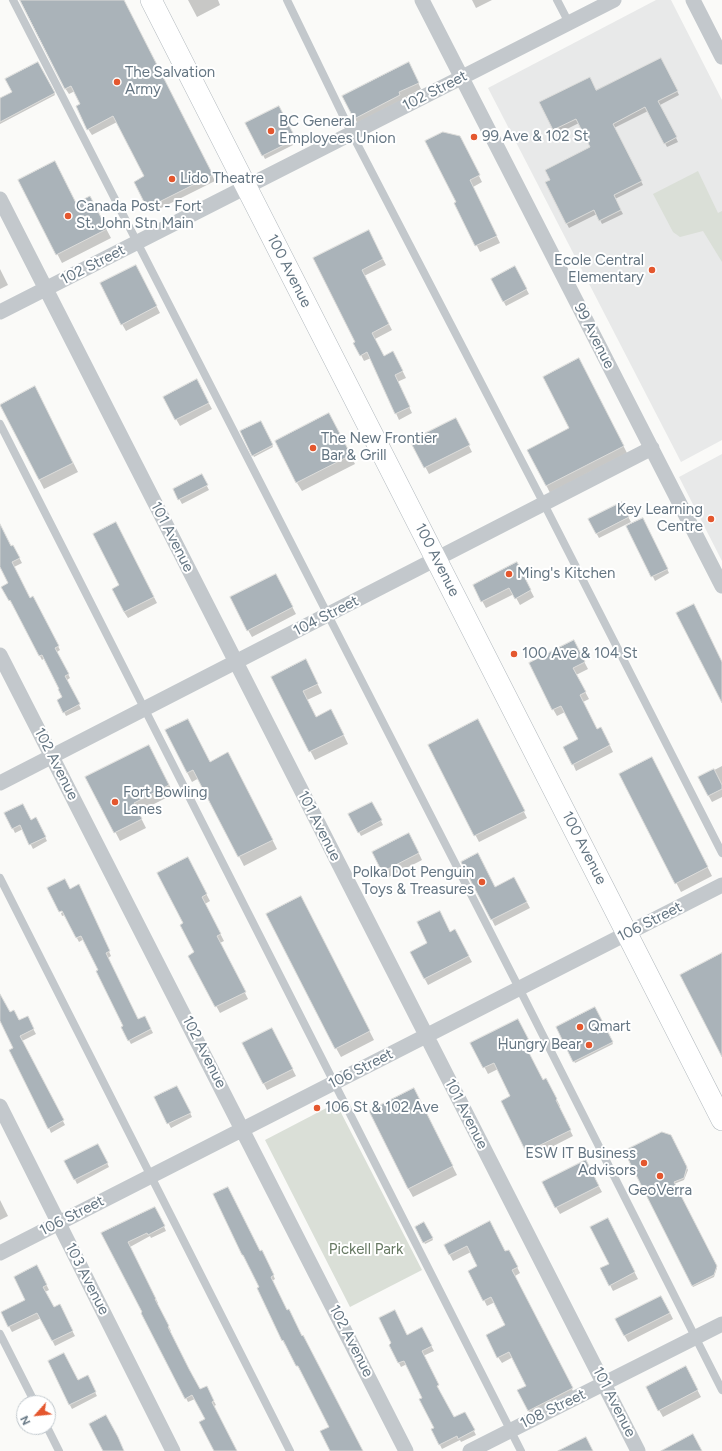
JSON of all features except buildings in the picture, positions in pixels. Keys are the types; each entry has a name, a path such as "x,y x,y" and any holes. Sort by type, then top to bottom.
{"main road":[{"name":"100 Avenue","path":"151,0 722,1120"}],"street":[{"name":"99 Avenue","path":"422,0 722,586"},
{"name":"102 Street","path":"0,312 614,0"},
{"path":"693,0 722,57"},
{"name":"101 Avenue","path":"0,199 638,1451"},
{"name":"104 Street","path":"0,783 328,616 652,448"},
{"name":"102 Avenue","path":"0,654 406,1451"},
{"name":"106 Street","path":"0,1253 722,885"},
{"name":"103 Avenue","path":"0,1106 174,1451"},
{"name":"108 Street","path":"470,1451 722,1324"}],"lane":[{"path":"13,0 519,988 722,1390"},
{"path":"287,0 352,134 544,504 722,853"},
{"path":"557,0 569,23"},
{"path":"0,424 521,1451"},
{"path":"0,878 290,1451"},
{"path":"0,1334 31,1395"},
{"path":"51,1435 59,1451"}],"shaded area":[{"name":"Ecole Central Elementary","path":"656,0 671,0 722,100 722,440 681,462 488,88"},
{"name":"Key Learning Centre","path":"722,454 722,561 679,477"}],"green space":[{"path":"698,171 718,213 722,211 722,262 703,231 680,237 673,232 653,194"},
{"name":"Pickell Park","path":"336,1103 422,1270 350,1307 265,1140"}],"place":[{"name":"The Salvation Army","path":"117,82"},
{"name":"BC General Employees Union","path":"271,131"},
{"name":"99 Ave & 102 St","path":"474,137"},
{"name":"Lido Theatre","path":"172,179"},
{"name":"Canada Post - Fort St. John Stn Main","path":"68,216"},
{"name":"Ecole Central Elementary","path":"652,270"},
{"name":"The New Frontier Bar & Grill","path":"313,448"},
{"name":"Key Learning Centre","path":"711,519"},
{"name":"Ming's Kitchen","path":"509,574"},
{"name":"100 Ave & 104 St","path":"514,654"},
{"name":"Fort Bowling Lanes","path":"115,802"},
{"name":"Polka Dot Penguin Toys & Treasures","path":"482,882"},
{"name":"Qmart","path":"580,1027"},
{"name":"Hungry Bear","path":"589,1045"},
{"name":"106 St & 102 Ave","path":"317,1108"},
{"name":"ESW IT Business Advisors","path":"644,1163"},
{"name":"GeoVerra","path":"660,1176"}]}
